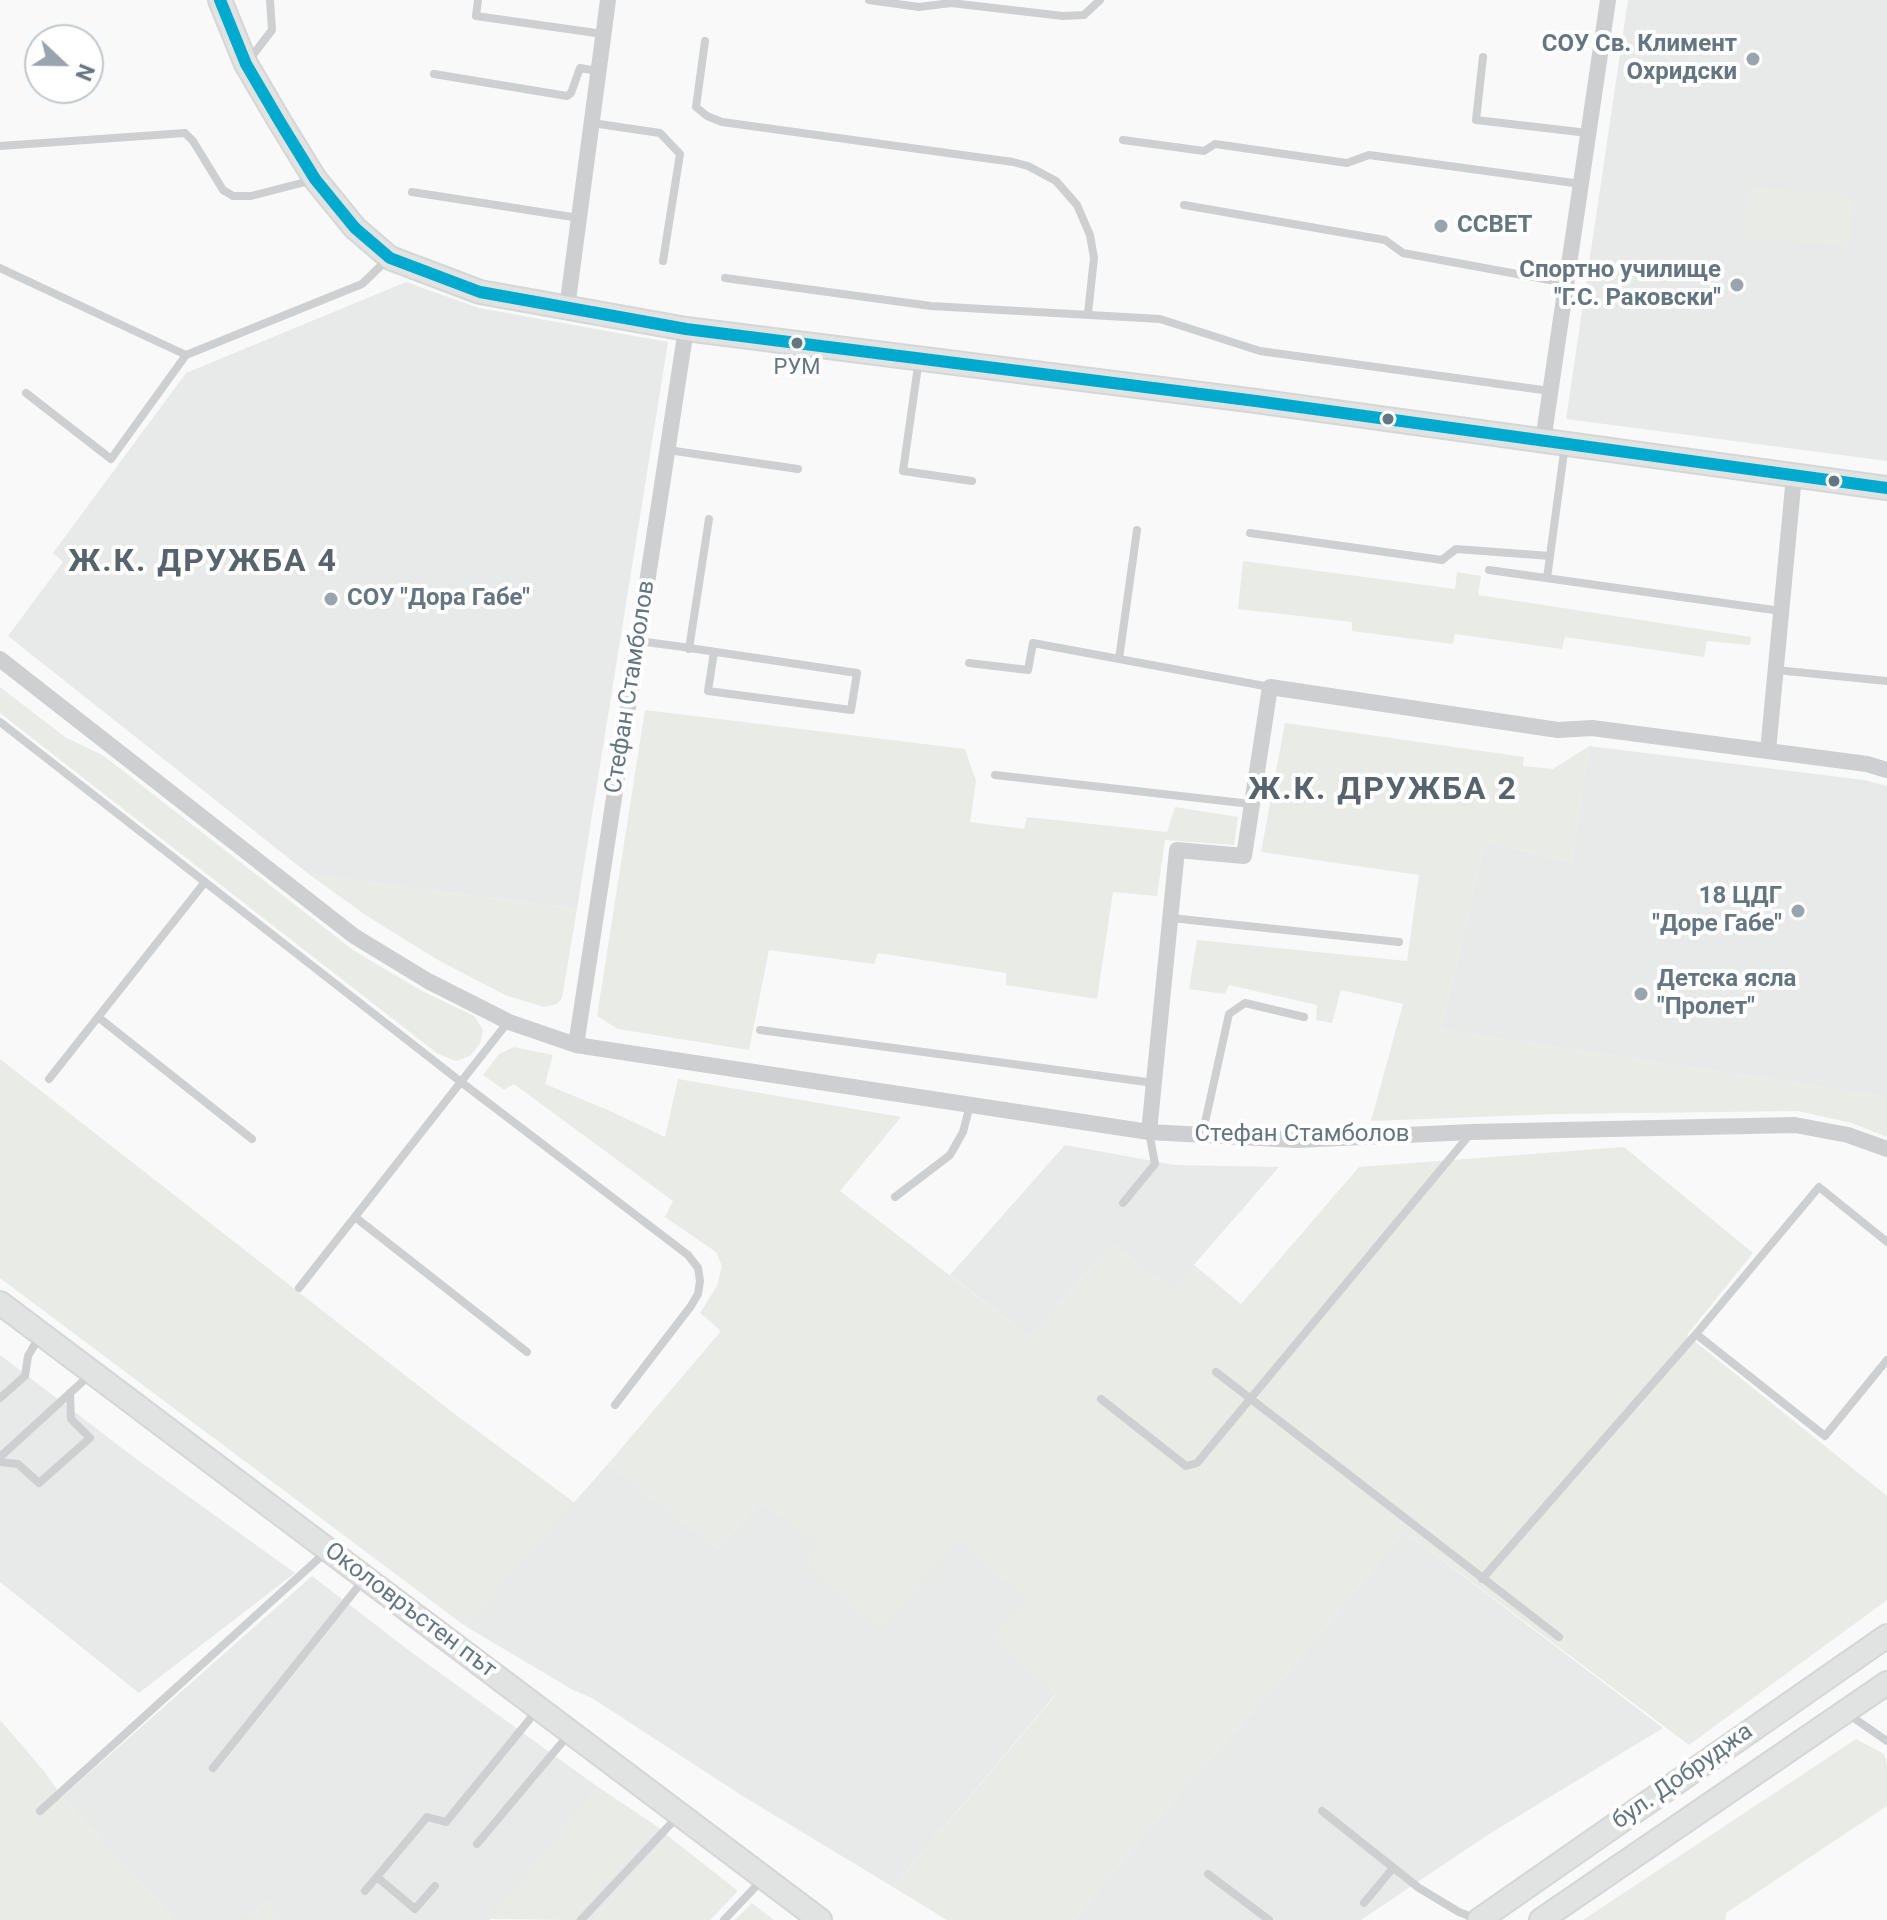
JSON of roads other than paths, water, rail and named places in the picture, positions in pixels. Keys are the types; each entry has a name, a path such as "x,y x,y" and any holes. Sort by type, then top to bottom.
{"main road":[{"path":"220,0 246,64 315,179 355,228 390,258 480,292 686,329 1256,401 1887,488"},
{"name":"Околовръстен път","path":"0,1303 820,1920"},
{"name":"бул. Добруджа","path":"1479,1920 1887,1636"},
{"name":"бул. Добруджа","path":"1541,1920 1887,1683"}],"street":[{"path":"567,308 608,0"},
{"path":"1554,443 1551,391 1608,0"},
{"name":"Стефан Стамболов","path":"576,1045 686,329"},
{"path":"1768,751 1794,476"},
{"name":"Стефан Стамболов","path":"0,659 354,936 428,981 509,1022 576,1045 1149,1132 1297,1140 1471,1132 1795,1125 1848,1135 1887,1149"},
{"path":"1149,1132 1177,850 1244,856 1270,687 1558,730 1592,728 1867,764 1887,770"}],"lane":[{"path":"246,64 272,30 270,0"},
{"path":"478,0 476,16 604,34"},
{"path":"869,0 919,7 951,3 1063,16 1084,15 1100,0"},
{"path":"705,41 696,107 722,122 1013,162 1028,166 1056,181 1077,205 1090,235 1094,258 1088,313"},
{"path":"1483,57 1476,120 1589,133"},
{"path":"434,74 567,96 580,68 599,71"},
{"path":"592,123 660,133 680,154 663,261"},
{"path":"0,146 185,133 223,190 233,196 251,196 315,179"},
{"path":"1123,140 1204,151 1215,144 1347,163 1369,155 1581,184"},
{"path":"412,192 579,218"},
{"path":"1184,205 1385,240 1403,253 1566,283"},
{"path":"26,393 111,459 186,355 362,284 390,258"},
{"path":"0,268 186,355"},
{"path":"725,278 931,306 1160,319 1260,351 1551,391"},
{"path":"919,358 903,471 972,481"},
{"path":"1547,578 1554,443"},
{"path":"667,450 798,469"},
{"path":"689,649 709,519"},
{"path":"1119,659 1137,530"},
{"path":"1250,533 1442,560 1456,549 1550,556"},
{"path":"1489,570 1781,611"},
{"path":"638,641 689,649 714,652 857,673 851,710 708,691 714,652"},
{"path":"969,663 1028,670 1033,643 1270,687"},
{"path":"1776,670 1887,681"},
{"path":"0,722 688,1255 698,1268 700,1281 691,1306 615,1405"},
{"path":"995,775 1251,804"},
{"path":"49,1079 205,882"},
{"path":"1170,918 1399,942"},
{"path":"1202,1136 1229,1014 1245,1003 1304,1017"},
{"path":"98,1017 252,1139"},
{"path":"299,1288 509,1022"},
{"path":"760,1030 1154,1083"},
{"path":"895,1197 950,1155 963,1132 970,1105"},
{"path":"1123,1203 1155,1164 1149,1132"},
{"path":"1101,1399 1186,1466 1197,1463 1471,1132"},
{"path":"1482,1579 1696,1334 1819,1187 1887,1242"},
{"path":"355,1217 527,1352"},
{"path":"0,1398 25,1376 28,1356 41,1333"},
{"path":"1696,1334 1825,1436 1887,1360"},
{"path":"1216,1372 1559,1637"},
{"path":"0,1460 93,1373"},
{"path":"0,1460 18,1464 39,1483 90,1438 71,1419 70,1393"},
{"path":"40,1811 328,1550"},
{"path":"213,1768 365,1578"},
{"path":"365,1891 427,1817 446,1822 539,1709"},
{"path":"1845,1712 1887,1741"},
{"path":"477,1844 571,1733"},
{"path":"1322,1811 1443,1904 1479,1920"},
{"path":"581,1920 679,1814"},
{"path":"1364,1903 1393,1868"},
{"path":"1208,1874 1269,1920"},
{"path":"377,1877 415,1909 435,1886"},
{"path":"724,1920 764,1878"}],"place":[{"name":"СОУ Св. Климент Охридски","path":"1753,59"},
{"name":"ССВЕТ","path":"1441,226"},
{"name":"Спортно училище \"Г.С. Раковски\"","path":"1737,285"},
{"name":"РУМ","path":"797,343"},
{"name":"СОУ \"Дора Габе\"","path":"331,599"},
{"name":"18 ЦДГ \"Доре Габе\"","path":"1798,911"},
{"name":"Детска ясла \"Пролет\"","path":"1641,994"}],"district":[{"name":"Ж.К. ДРУЖБА 4","path":"203,563"},
{"name":"Ж.К. ДРУЖБА 2","path":"1383,791"}]}
